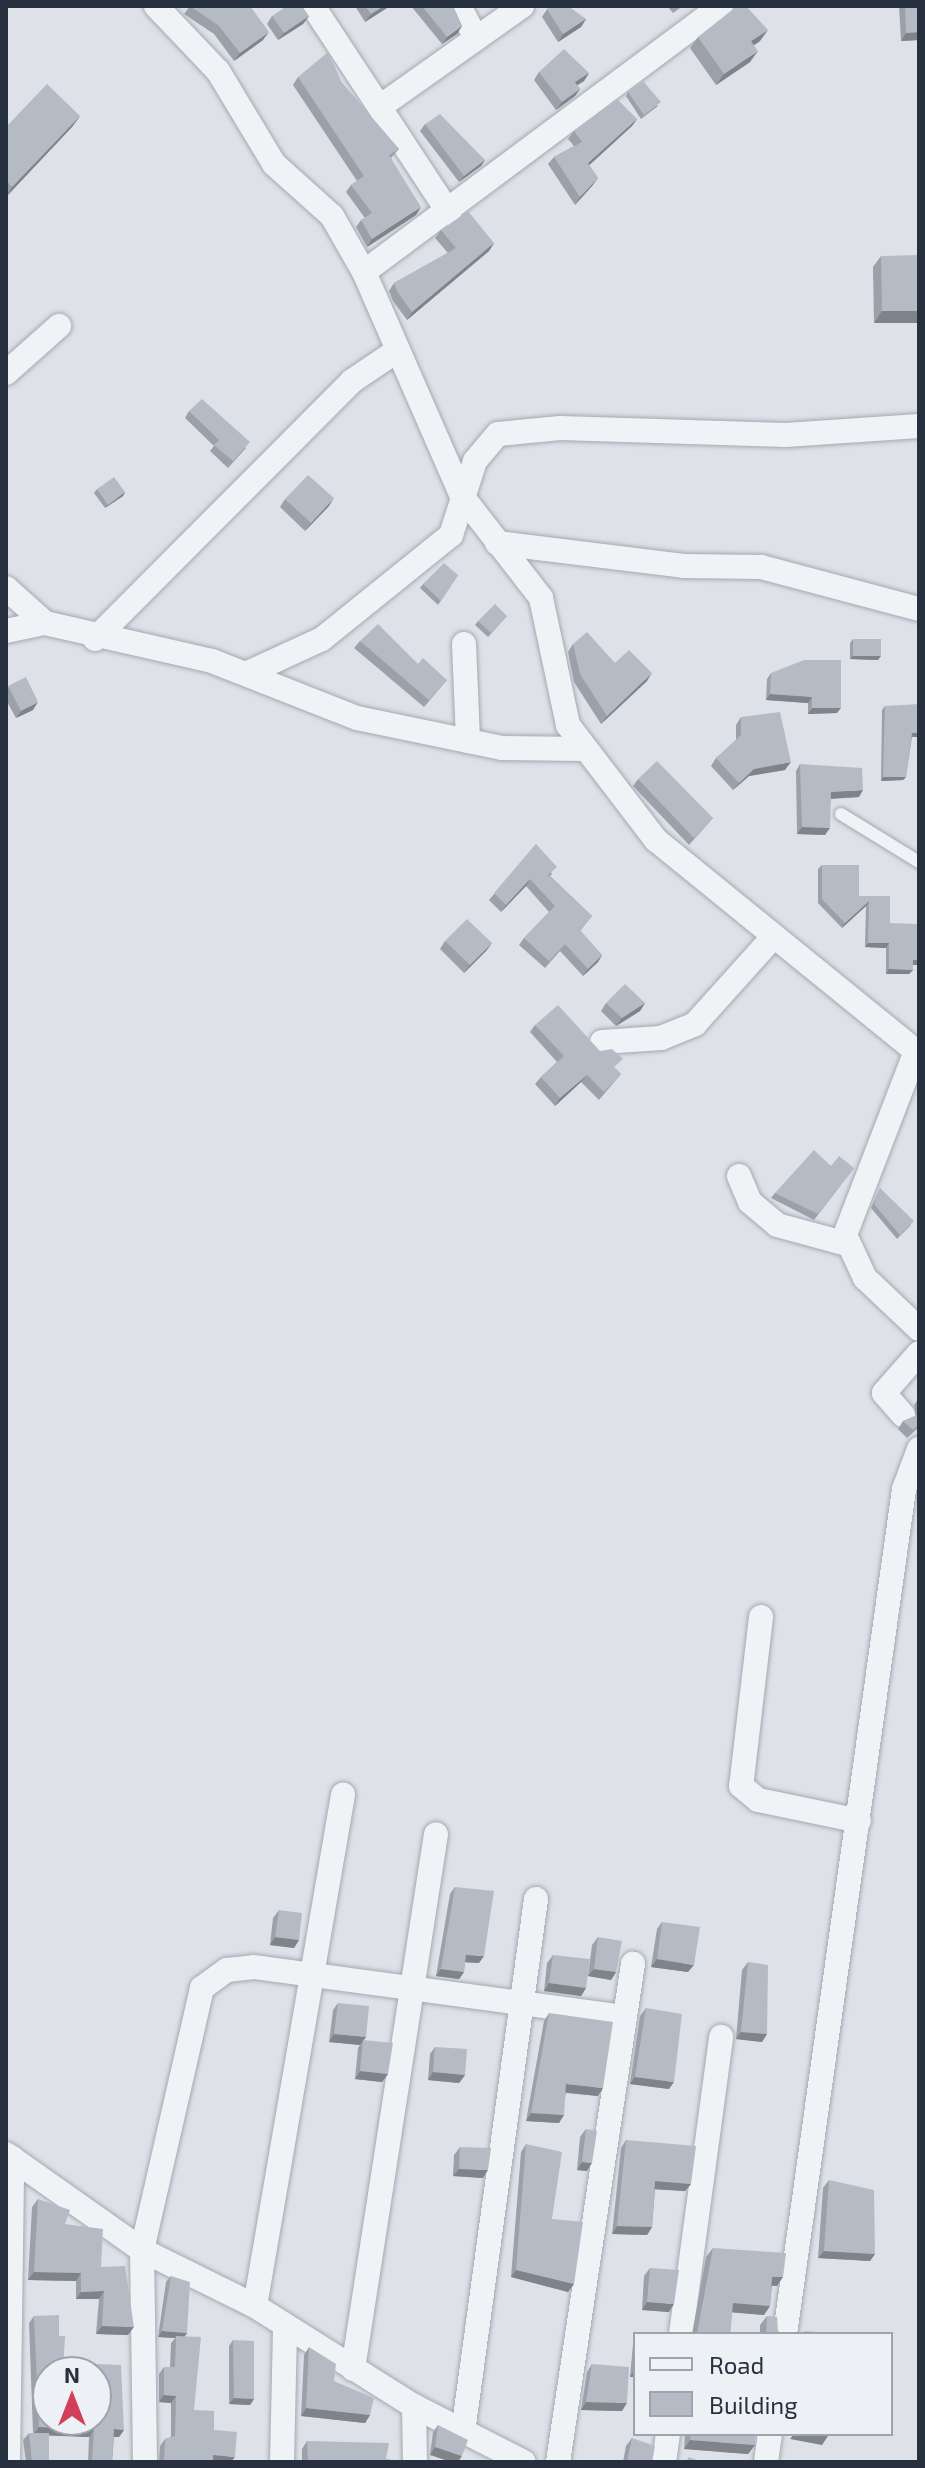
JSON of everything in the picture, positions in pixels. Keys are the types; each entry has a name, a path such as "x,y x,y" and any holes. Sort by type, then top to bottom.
{"street":[{"path":"156,6 218,71 274,164 332,216 364,272 462,496 541,598 558,693 586,749 656,840 774,936 918,1043 849,1213 847,1244 865,1278 919,1329"},
{"path":"313,6 449,213"},
{"path":"459,6 475,36"},
{"path":"381,106 475,36 522,6"},
{"path":"364,272 449,213 721,6"},
{"path":"6,373 59,326"},
{"path":"95,639 352,381 398,350"},
{"path":"248,673 322,639 451,535 462,496 485,444 519,428 786,435 919,426"},
{"path":"451,535 684,566 761,567 919,609"},
{"path":"6,588 45,623 95,639 164,647 248,673 357,718 468,741 586,749"},
{"path":"6,631 45,623"},
{"path":"464,644 468,741"},
{"path":"602,1042 661,1038 695,1024 774,936"},
{"path":"739,1176 750,1202 777,1225 847,1244"},
{"path":"903,1415 884,1393 919,1353"},
{"path":"785,2332 904,1489 919,1449"},
{"path":"761,1617 741,1786 758,1800 859,1821"},
{"path":"255,2306 343,1795"},
{"path":"353,2369 436,1834"},
{"path":"463,2432 536,1899"},
{"path":"558,2462 633,1964"},
{"path":"145,2462 142,2250 202,1988 227,1970 254,1967 412,1992 625,2017"},
{"path":"681,2332 721,2037"},
{"path":"9,2156 142,2250 255,2306 414,2406 524,2462"},
{"path":"8,2462 9,2156"},
{"path":"282,2462 285,2327"},
{"path":"414,2406 415,2462"},
{"path":"664,2462 668,2436"},
{"path":"766,2462 770,2436"}],"lane":[{"path":"841,814 919,862"}],"building":[{"path":"190,6 250,6 269,32 240,53 219,26"},
{"path":"287,6 302,6 309,16 284,33 272,16"},
{"path":"365,6 384,6 371,14"},
{"path":"422,6 453,6 462,26 447,37"},
{"path":"568,6 586,19 563,34 547,9"},
{"path":"737,6 746,6 768,30 751,41 758,51 724,74 698,37"},
{"path":"905,6 919,6 919,32 906,33"},
{"path":"564,49 589,73 575,82 580,89 562,102 539,72"},
{"path":"328,52 342,83 399,149 389,155 421,207 372,239 361,220 372,213 351,185 364,176 298,77"},
{"path":"643,81 661,102 644,115 628,92"},
{"path":"47,84 80,116 12,187 6,181 6,127"},
{"path":"617,99 637,119 588,163 598,178 580,197 554,157 582,142 574,131"},
{"path":"440,114 485,160 464,176 425,124"},
{"path":"468,211 494,243 412,312 394,283 456,248 441,230"},
{"path":"919,255 919,311 882,311 881,256"},
{"path":"202,399 250,442 233,461 214,445 219,440 189,411"},
{"path":"308,475 334,498 311,523 285,499"},
{"path":"114,477 125,492 108,505 97,489"},
{"path":"444,563 458,575 441,601 423,584"},
{"path":"495,604 507,616 491,633 478,621"},
{"path":"378,624 418,664 423,658 447,680 429,700 360,641"},
{"path":"587,632 615,663 629,650 652,673 607,716 580,674 573,644"},
{"path":"853,639 881,639 881,656 853,656"},
{"path":"804,660 841,660 841,708 812,708 812,697 770,694 771,673"},
{"path":"26,677 38,702 21,711 8,686"},
{"path":"919,704 919,733 912,733 906,777 883,777 885,706"},
{"path":"780,712 791,762 754,769 739,783 716,758 741,735 741,717"},
{"path":"657,761 713,818 694,838 638,779"},
{"path":"800,764 862,768 863,790 831,792 830,828 802,827"},
{"path":"536,844 557,867 548,875 592,916 580,930 602,955 588,969 565,944 549,961 524,938 555,906 530,879 506,905 494,893"},
{"path":"822,865 859,865 859,896 890,896 890,923 917,924 919,960 913,960 913,970 889,969 889,943 868,943 869,901 845,923 822,899"},
{"path":"467,919 492,943 470,965 445,941"},
{"path":"625,984 645,1003 622,1018 606,1003"},
{"path":"558,1005 600,1051 612,1049 623,1059 614,1067 621,1074 604,1092 587,1075 560,1098 541,1077 564,1056 535,1025"},
{"path":"814,1150 831,1166 839,1156 854,1168 818,1214 775,1193"},
{"path":"880,1188 914,1221 900,1235 874,1204"},
{"path":"919,1414 919,1424 913,1430 903,1421"},
{"path":"455,1887 494,1891 484,1956 466,1955 464,1972 441,1969"},
{"path":"279,1910 302,1913 299,1940 275,1937"},
{"path":"662,1922 700,1927 694,1965 657,1959"},
{"path":"598,1937 622,1941 616,1972 594,1969"},
{"path":"553,1955 590,1959 586,1988 549,1983"},
{"path":"748,1962 768,1965 767,2034 741,2032"},
{"path":"338,2003 369,2006 366,2037 334,2034"},
{"path":"646,2008 682,2014 674,2082 635,2077"},
{"path":"549,2013 613,2022 603,2088 566,2084 564,2115 531,2113"},
{"path":"363,2040 393,2043 388,2074 360,2071"},
{"path":"435,2047 467,2049 465,2075 433,2072"},
{"path":"586,2129 597,2131 592,2163 582,2162"},
{"path":"626,2140 696,2146 691,2184 655,2181 652,2227 617,2226"},
{"path":"526,2144 562,2152 552,2219 583,2222 574,2284 516,2270"},
{"path":"460,2147 491,2148 488,2170 459,2169"},
{"path":"829,2180 874,2190 875,2254 824,2251"},
{"path":"38,2199 70,2210 65,2224 103,2229 101,2267 125,2266 134,2327 102,2326 104,2291 81,2292 81,2273 34,2272"},
{"path":"713,2248 786,2253 783,2277 772,2277 770,2306 733,2303 730,2332 697,2332"},
{"path":"650,2268 679,2270 674,2304 647,2302"},
{"path":"171,2276 190,2282 187,2333 162,2331"},
{"path":"59,2315 59,2336 65,2336 64,2356 36,2356 34,2316"},
{"path":"767,2316 777,2317 779,2332 766,2332"},
{"path":"176,2336 201,2337 194,2410 214,2411 214,2430 237,2432 235,2457 213,2455 213,2462 164,2462 165,2439 175,2436 176,2396 164,2395 164,2367 175,2367"},
{"path":"233,2340 254,2341 254,2399 234,2398"},
{"path":"309,2347 336,2364 334,2381 374,2398 370,2415 306,2408"},
{"path":"592,2364 629,2367 627,2403 586,2402"},
{"path":"112,2365 121,2365 124,2430 114,2429 112,2462 92,2462 94,2436 112,2436"},
{"path":"438,2425 468,2440 462,2456 435,2447"},
{"path":"29,2433 32,2436 49,2436 49,2462 32,2462"},
{"path":"691,2436 755,2436 755,2445 690,2440"},
{"path":"632,2438 655,2446 652,2462 627,2462"},
{"path":"307,2441 389,2443 386,2459 401,2462 308,2462"}]}
